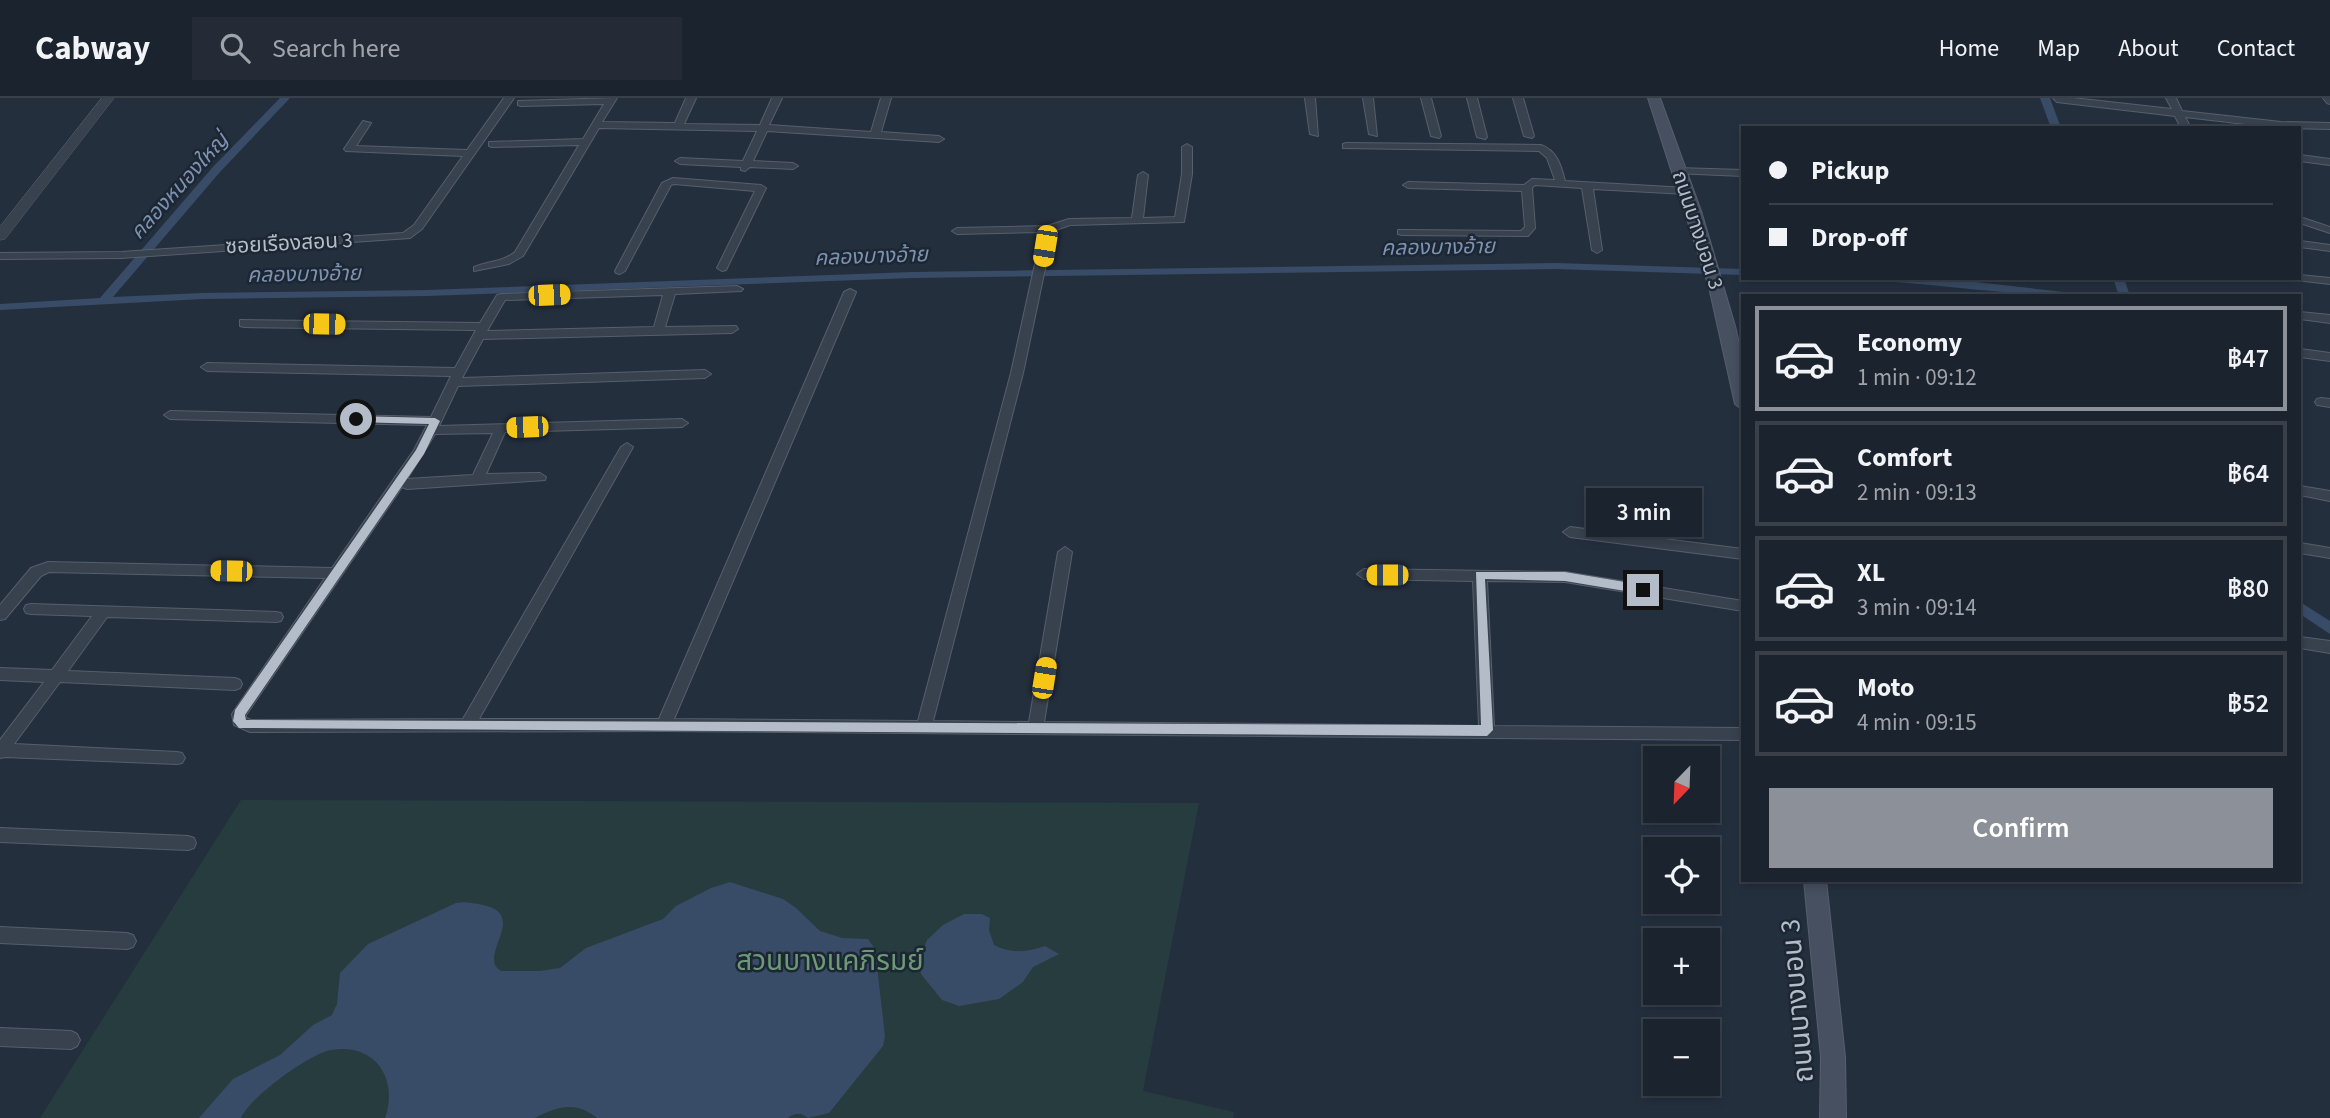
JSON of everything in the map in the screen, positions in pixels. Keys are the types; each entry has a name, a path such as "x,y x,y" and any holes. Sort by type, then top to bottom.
{"main road":[{"name":"ถนนบางบอน 3","path":"1654,98 1709,256 1733,343 1741,392"},
{"name":"ถนนบางบอน 3","path":"1815,882 1833,1057 1833,1118"}],"street":[{"path":"0,235 108,98"},
{"name":"ซอยเรืองสอน 3","path":"0,256 130,254 406,236 418,227 509,98"},
{"path":"679,125 691,98"},
{"path":"736,184 777,98"},
{"path":"875,136 886,98"},
{"path":"1310,98 1315,134"},
{"path":"1368,98 1374,134"},
{"path":"1426,98 1436,136"},
{"path":"1472,98 1482,137"},
{"path":"1518,98 1529,136"},
{"path":"2171,98 2185,126"},
{"path":"2057,99 2281,125 2330,126"},
{"path":"521,103 611,100"},
{"path":"478,269 489,263 515,260 611,100"},
{"path":"366,123 349,149 470,153"},
{"path":"597,125 765,128 939,139"},
{"path":"492,145 587,142"},
{"path":"1346,146 1541,148 1553,159 1561,184"},
{"path":"957,231 1048,229 1069,222 1171,222 1182,218 1187,147"},
{"path":"2301,158 2330,162"},
{"path":"680,161 793,166"},
{"path":"1678,171 1741,173"},
{"path":"1138,221 1143,175"},
{"path":"620,271 667,183 673,181 736,184 761,190 722,268"},
{"path":"1402,232 1524,234 1530,228 1527,188 1532,182 1686,191"},
{"path":"1408,185 1527,188"},
{"path":"1587,185 1597,250"},
{"path":"2301,219 2330,230"},
{"path":"924,728 1017,373 1048,229"},
{"path":"2301,244 2330,248"},
{"path":"2301,278 2330,282"},
{"path":"737,289 501,297 434,425 239,714 239,721 250,726 664,725 1741,734"},
{"path":"657,332 670,291"},
{"path":"664,725 850,292"},
{"path":"2301,316 2330,319"},
{"path":"244,323 482,331 657,332 732,329"},
{"path":"2301,353 2330,358"},
{"path":"207,367 457,377 705,374"},
{"path":"170,415 501,428 682,423"},
{"path":"477,479 501,428"},
{"path":"468,725 628,447"},
{"path":"407,484 540,477"},
{"path":"2301,491 2330,496"},
{"path":"1570,532 1741,554"},
{"path":"2301,548 2330,553"},
{"path":"1035,728 1065,552"},
{"path":"0,615 36,572 48,568 336,573"},
{"path":"1364,575 1565,577 1741,606"},
{"path":"1480,575 1487,730"},
{"path":"31,608 276,617"},
{"path":"1,751 104,611"},
{"path":"2301,643 2326,646"},
{"path":"0,674 235,684"},
{"path":"1,751 177,758"},
{"path":"0,835 188,844"},
{"path":"0,935 127,941"},
{"path":"0,1037 71,1040"}],"green space":[{"name":"สวนบางแคภิรมย์","path":"241,800 1199,803 1143,1091 1234,1112 1233,1118 40,1118"}],"water":[{"path":"730,882 783,899 820,931 842,938 868,939 875,949 885,1036 883,1046 829,1113 808,1118 798,1114 788,1118 597,1118 582,1109 567,1107 535,1118 385,1118 389,1090 380,1066 360,1052 347,1049 321,1053 295,1068 256,1099 241,1118 199,1118 233,1079 280,1055 313,1025 332,1015 337,1004 340,973 368,944 456,903 483,905 496,910 502,917 503,926 494,956 495,964 501,971 540,971 560,968 586,948 663,919 676,906 711,888"},
{"path":"964,914 982,914 990,918 989,930 994,945 1000,948 1020,951 1045,946 1059,954 1033,967 1023,982 999,999 959,1006 942,1000 921,974 919,960 927,940 943,925"}],"waterway":[{"name":"คลองหนองใหญ่","path":"104,301 216,170 285,98"},
{"path":"2045,98 2055,126"},
{"name":"คลองบางอ้าย","path":"0,307 202,296 427,293 912,275 1555,266 1741,272"},
{"name":"คลองบางอ้าย","path":"1925,280 2054,294"},
{"path":"2119,280 2124,294"},
{"path":"2301,608 2330,628"}],"route":[{"path":"356,419 435,421 420,451 239,714 239,721 244,725 1487,730 1480,575 1565,577 1643,590"}]}
